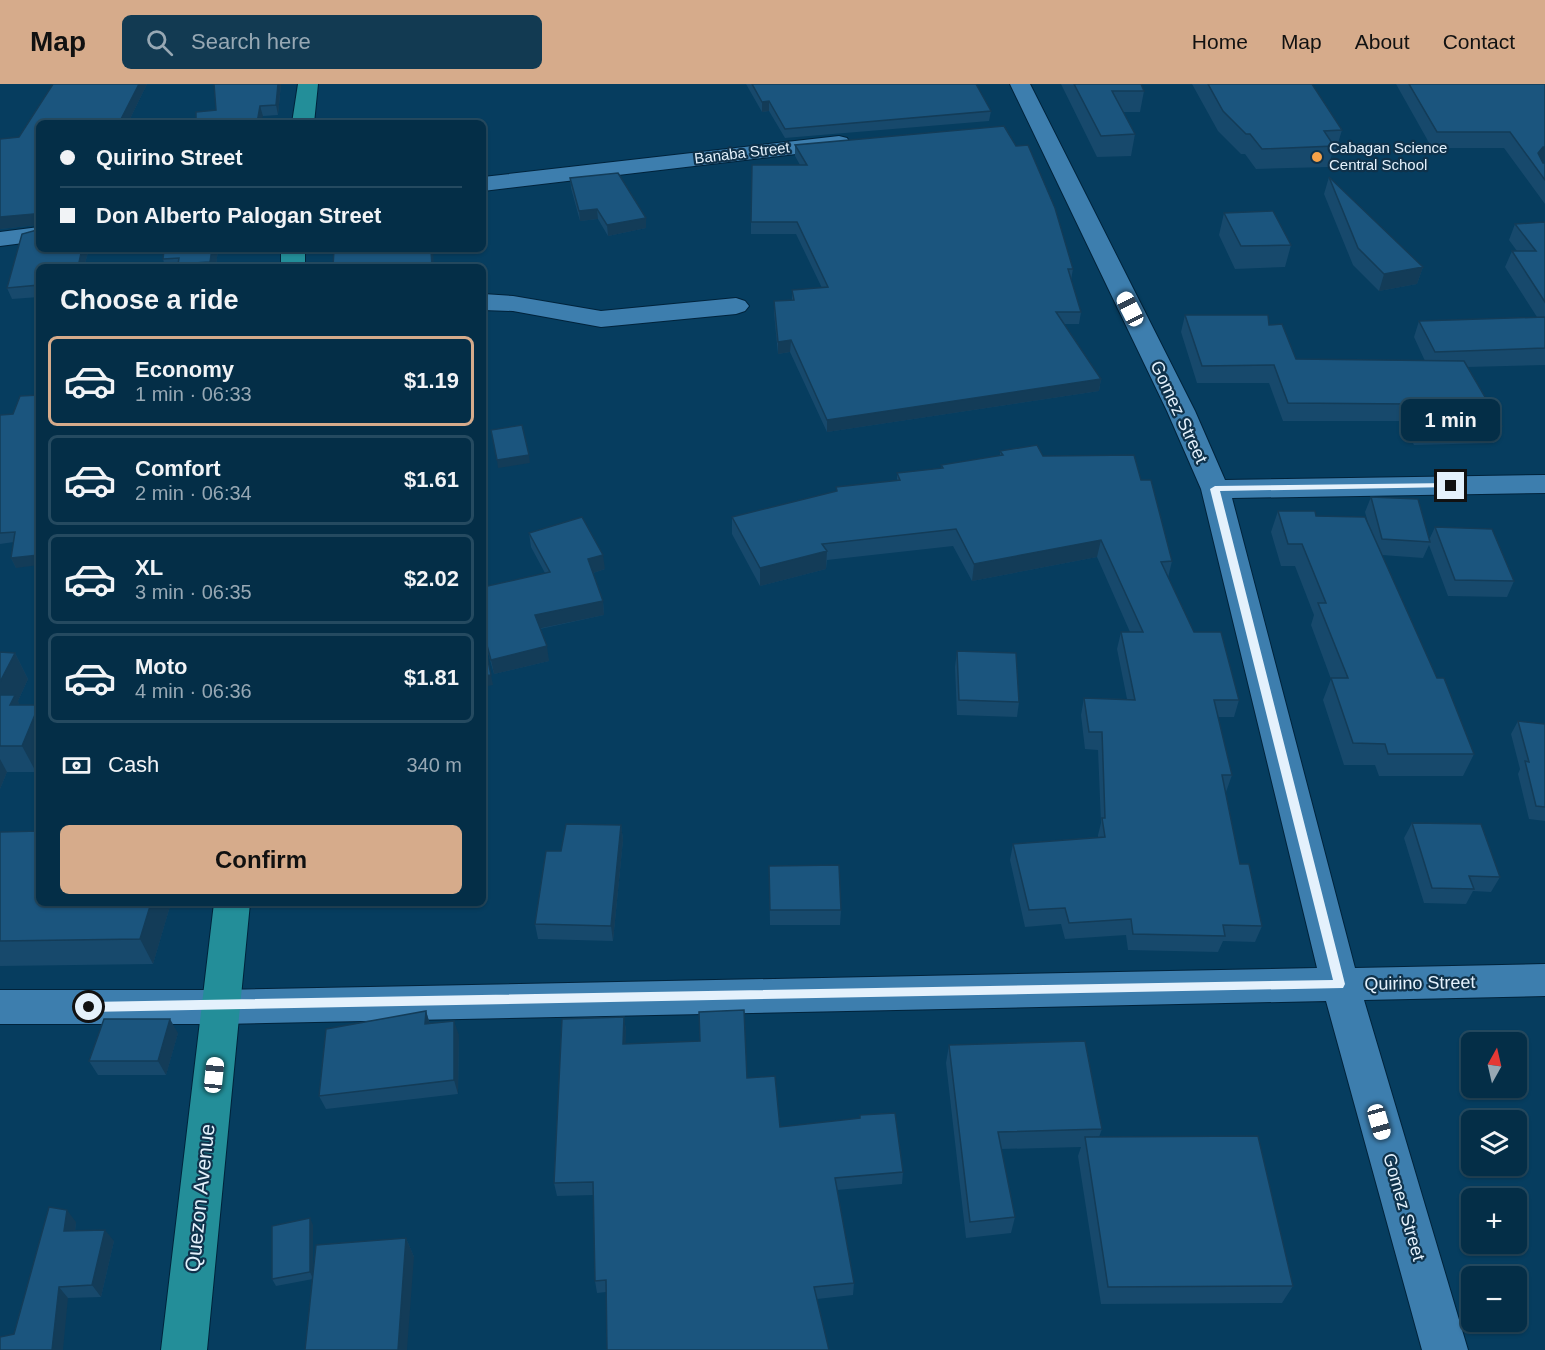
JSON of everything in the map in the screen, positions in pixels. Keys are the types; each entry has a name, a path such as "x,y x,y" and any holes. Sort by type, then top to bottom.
{"main road":[{"path":"303,120 308,84"},
{"name":"Quezon Avenue","path":"184,1350 232,906"}],"street":[{"name":"Gomez Street","path":"1020,84 1026,126 1181,411 1215,489 1340,984 1445,1350"},
{"name":"Banaba Street","path":"486,184 863,141"},
{"path":"0,239 36,234"},
{"path":"486,302 508,302 579,318 736,306"},
{"path":"1215,489 1545,484"},
{"name":"Quirino Street","path":"0,1007 222,1006 1545,980"}],"building":[{"path":"53,84 139,84 121,120 36,120 36,215 0,217 0,139 19,137"},
{"path":"214,84 278,84 276,105 260,106 258,120 196,120 196,112 216,110"},
{"path":"752,84 976,84 991,111 785,129 769,101 762,102"},
{"path":"1074,84 1141,84 1144,91 1112,91 1135,134 1101,136"},
{"path":"1208,84 1312,84 1342,130 1324,131 1334,146 1262,149 1250,134 1246,134 1223,111"},
{"path":"1409,84 1545,84 1545,147 1538,153 1545,163 1545,180 1510,132 1437,132"},
{"path":"1004,126 1016,146 1028,145 1055,208 1073,269 1068,269 1081,312 1056,312 1101,379 827,420 791,340 778,342 774,301 794,300 792,290 828,287 797,222 751,222 752,165 807,165 795,145"},
{"path":"618,173 646,218 607,225 597,209 579,211 570,178"},
{"path":"1329,177 1423,267 1384,274 1358,248"},
{"path":"1273,211 1291,245 1241,246 1224,213"},
{"path":"1545,222 1545,302 1512,251 1536,251 1515,224"},
{"path":"36,230 36,252 81,252 79,264 36,264 36,285 7,288 22,234"},
{"path":"164,252 212,252 210,262 178,264 179,258 163,259"},
{"path":"334,252 431,252 432,264 333,264"},
{"path":"1185,315 1268,315 1269,325 1282,324 1296,359 1464,361 1502,426 1421,428 1409,404 1288,403 1274,365 1202,366"},
{"path":"1545,317 1545,348 1435,352 1419,321"},
{"path":"36,395 36,555 11,558 15,532 0,533 0,415 13,414 20,396"},
{"path":"522,425 529,455 497,460 491,430"},
{"path":"1037,445 1043,456 1134,455 1141,480 1151,480 1172,561 1161,562 1194,632 1221,632 1239,700 1214,700 1232,775 1222,775 1240,864 1249,864 1262,926 1223,925 1225,936 1133,934 1131,919 1069,923 1065,908 1029,910 1013,844 1105,837 1102,818 1105,818 1102,732 1089,732 1084,698 1135,700 1121,632 1143,632 1101,540 974,564 956,529 822,544 827,551 760,568 732,517 837,491 836,487 900,480 897,473 943,468 941,465 1003,455 1000,451"},
{"path":"1371,497 1418,499 1430,542 1382,539"},
{"path":"1278,511 1315,511 1316,516 1365,517 1437,678 1444,678 1474,754 1388,754 1385,744 1353,743 1331,678 1348,678 1318,603 1326,603 1302,544 1288,544"},
{"path":"582,517 603,555 588,559 603,601 535,615 547,646 491,660 486,642 486,586 550,572 529,533"},
{"path":"1435,527 1492,529 1514,581 1455,580"},
{"path":"486,651 491,675 486,676"},
{"path":"957,651 1016,653 1019,702 959,700"},
{"path":"0,652 15,653 0,682"},
{"path":"0,695 15,695 10,705 36,705 36,712 22,746 0,746"},
{"path":"1518,721 1545,724 1545,807 1536,806 1525,761 1529,762"},
{"path":"1412,823 1481,824 1500,877 1469,876 1474,889 1432,888"},
{"path":"566,824 621,825 611,926 535,924 546,851 561,851"},
{"path":"36,831 36,906 150,906 140,939 0,941 0,832"},
{"path":"839,865 841,910 770,910 769,866"},
{"path":"744,1010 747,1078 775,1076 780,1127 860,1118 860,1115 895,1113 903,1172 835,1178 854,1283 814,1287 829,1350 607,1350 606,1280 595,1281 593,1182 554,1183 562,1019 624,1017 623,1044 700,1041 699,1012"},
{"path":"426,1011 425,1024 454,1021 454,1080 319,1096 326,1029"},
{"path":"104,1019 170,1019 158,1061 89,1061"},
{"path":"1085,1041 1102,1129 998,1132 1015,1217 970,1222 949,1045"},
{"path":"1258,1136 1293,1286 1108,1287 1085,1137"},
{"path":"49,1207 67,1210 64,1231 105,1230 92,1285 59,1287 52,1350 0,1350 0,1337 14,1334"},
{"path":"310,1218 310,1272 272,1279 272,1226"},
{"path":"406,1238 398,1350 305,1350 316,1245"}],"place":[{"name":"Cabagan Science Central School","path":"1317,157"}],"route":[{"path":"89,1007 1340,984 1215,489 1451,486"}]}
